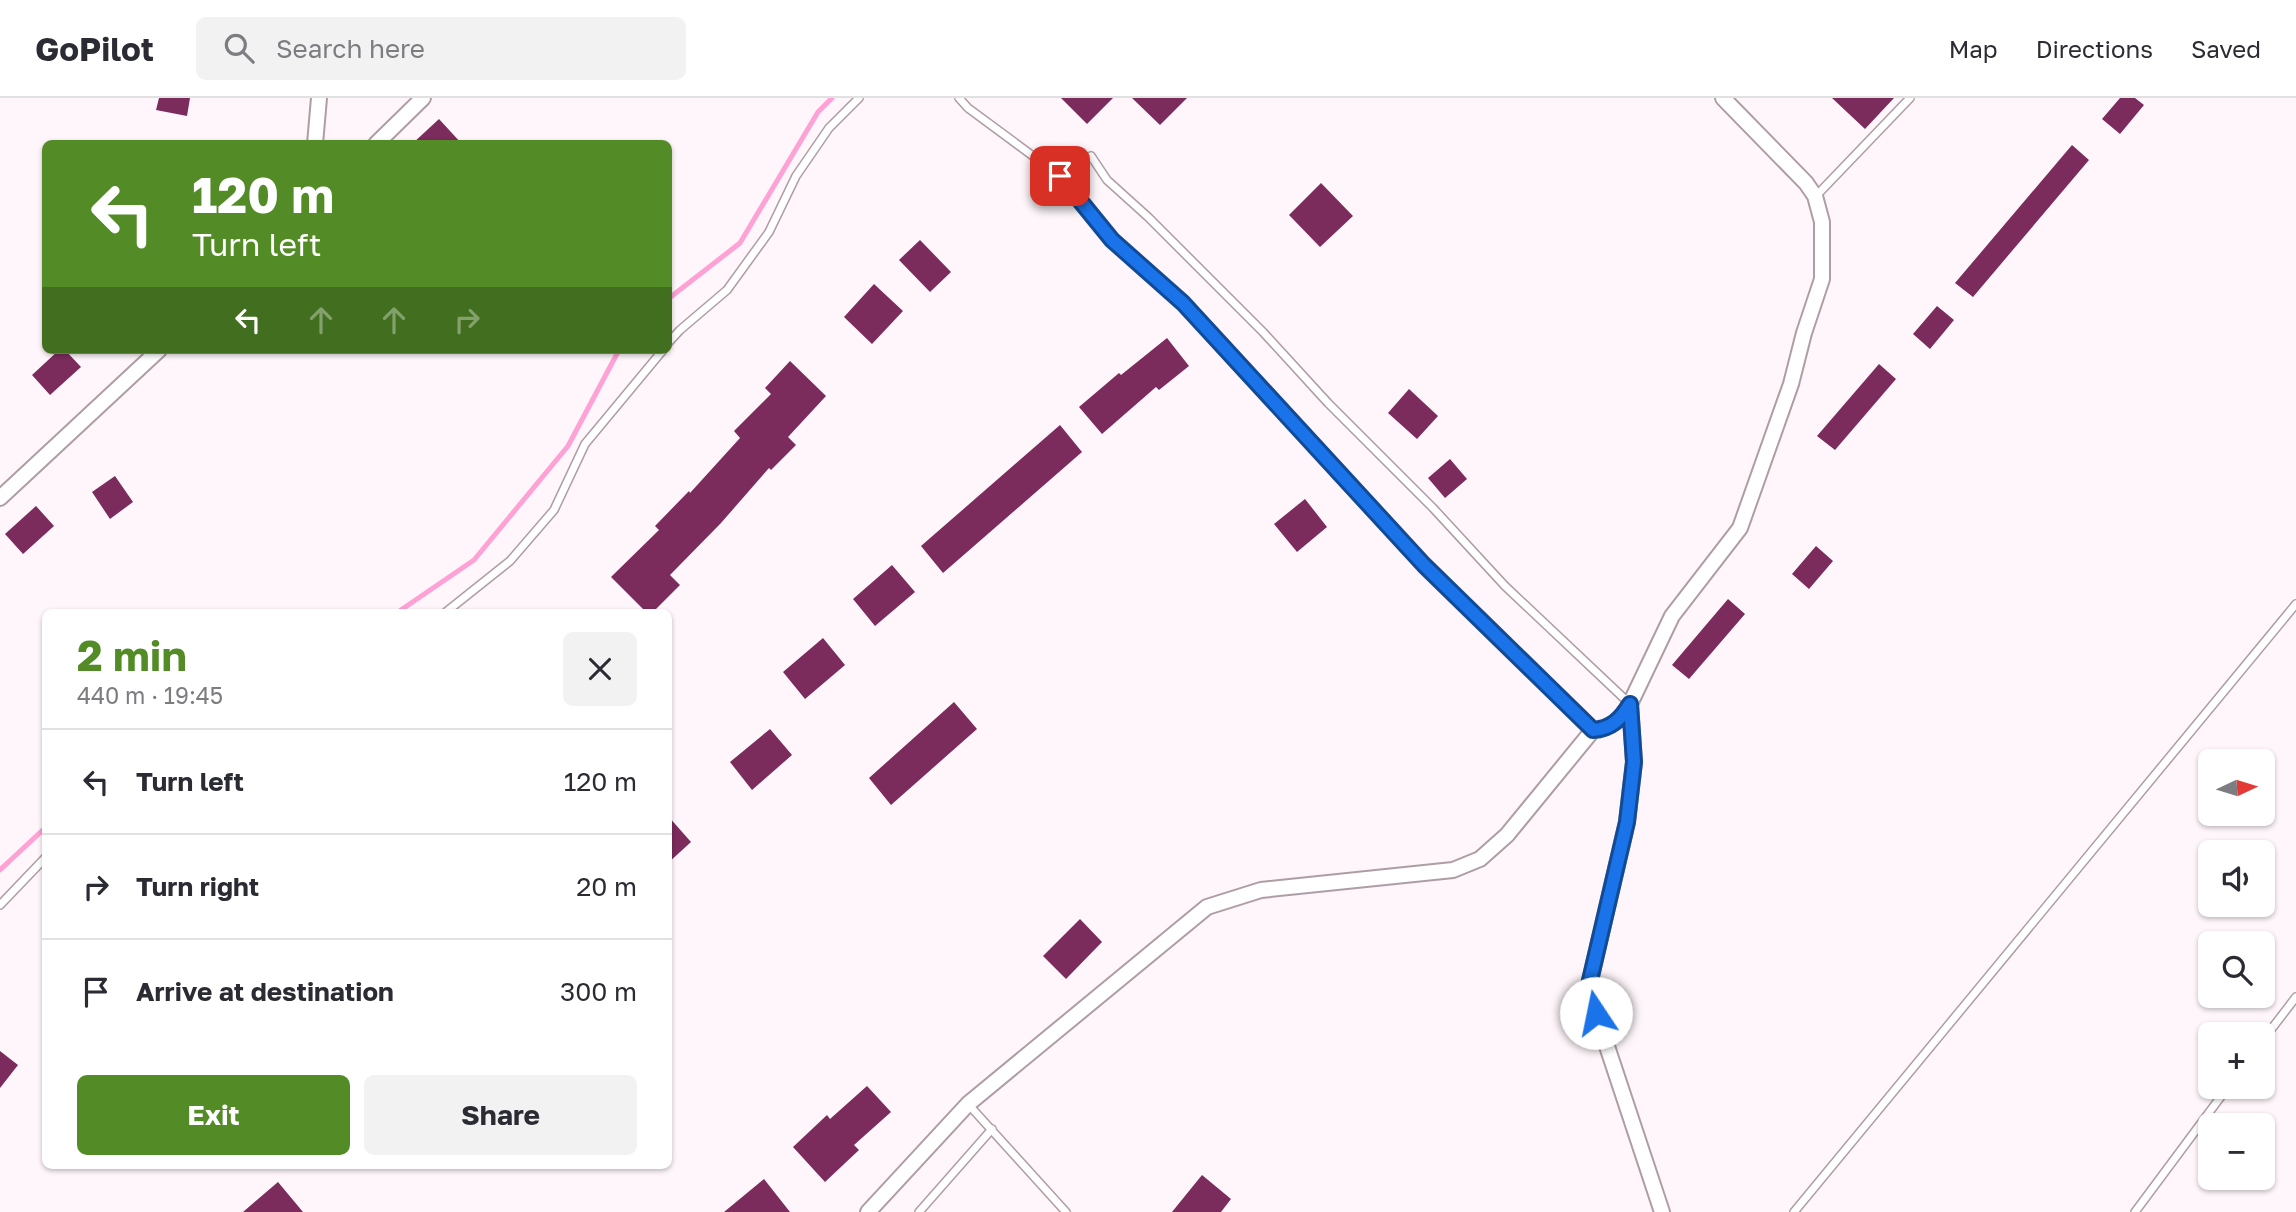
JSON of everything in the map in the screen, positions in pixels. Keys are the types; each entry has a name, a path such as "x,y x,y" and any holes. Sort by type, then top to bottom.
{"street":[{"path":"316,140 319,98"},
{"path":"380,140 423,98"},
{"path":"1662,1212 1588,989 1627,822 1634,762 1630,704 1672,616 1740,528 1791,384 1822,279 1822,222 1815,196 1806,183 1723,98"},
{"path":"0,498 155,354"},
{"path":"868,1212 968,1104 1207,907 1261,890 1453,870 1480,859 1507,835 1593,730"}],"lane":[{"path":"672,339 727,290 769,232 803,166 829,128 859,98"},
{"path":"959,98 968,108 1060,176 1112,240 1183,303 1424,565 1593,730 1602,729 1621,718 1630,704 1505,586 1253,322 1107,180 1091,156"},
{"path":"1815,196 1910,98"},
{"path":"450,609 510,561 554,510 584,444 660,354"},
{"path":"1794,1212 2296,604"},
{"path":"0,905 42,861"},
{"path":"2275,1024 2296,997"},
{"path":"2135,1212 2219,1099"},
{"path":"968,1104 1066,1212"},
{"path":"919,1212 992,1129"}],"building":[{"path":"159,98 190,98 187,116 156,110"},
{"path":"1061,98 1113,98 1087,124"},
{"path":"1132,98 1187,98 1160,125"},
{"path":"1832,98 1894,98 1865,129"},
{"path":"2120,98 2135,98 2144,105 2120,134 2102,119"},
{"path":"439,119 458,140 416,140"},
{"path":"2072,145 2089,160 1973,297 1955,283"},
{"path":"1321,183 1353,216 1320,247 1289,215"},
{"path":"920,240 951,272 930,292 899,260"},
{"path":"874,284 903,311 872,344 844,317"},
{"path":"1937,306 1954,320 1930,349 1913,334"},
{"path":"1167,338 1189,366 1159,390 1156,387 1102,434 1079,407"},
{"path":"55,354 69,354 81,367 50,395 32,375"},
{"path":"790,361 826,396 788,437 796,445 771,470 769,468 721,523 670,575 680,585 656,609 643,609 611,577 659,530 655,526 689,491 690,493 740,438 734,431 771,394 765,388"},
{"path":"1879,364 1896,379 1835,450 1817,436"},
{"path":"1409,389 1438,416 1417,439 1388,413"},
{"path":"1060,425 1082,452 943,573 921,546"},
{"path":"1450,459 1467,479 1445,498 1428,478"},
{"path":"115,476 133,502 110,519 92,492"},
{"path":"1305,499 1327,527 1297,552 1274,524"},
{"path":"36,506 54,526 23,554 5,534"},
{"path":"1816,546 1833,561 1809,589 1792,574"},
{"path":"892,565 915,592 875,626 853,599"},
{"path":"1728,599 1745,614 1689,679 1672,665"},
{"path":"823,638 845,665 805,699 783,672"},
{"path":"954,702 977,729 891,805 869,778"},
{"path":"770,729 792,755 752,790 730,762"},
{"path":"672,821 691,842 672,859"},
{"path":"1080,919 1102,942 1066,979 1043,956"},
{"path":"0,1051 18,1065 0,1088"},
{"path":"867,1086 891,1112 854,1145 859,1150 825,1182 793,1147 827,1115 830,1119"},
{"path":"1202,1175 1231,1199 1221,1212 1172,1212"},
{"path":"764,1179 790,1212 724,1212"},
{"path":"278,1182 303,1212 243,1212"}],"waterway":[{"path":"672,296 740,243 818,112 832,98"},
{"path":"402,609 474,560 568,446 617,354"},
{"path":"0,870 42,831"}],"route":[{"path":"1060,176 1112,240 1183,303 1424,565 1593,730 1602,729 1621,718 1630,704 1634,762 1627,822 1588,989 1596,1013"}]}
